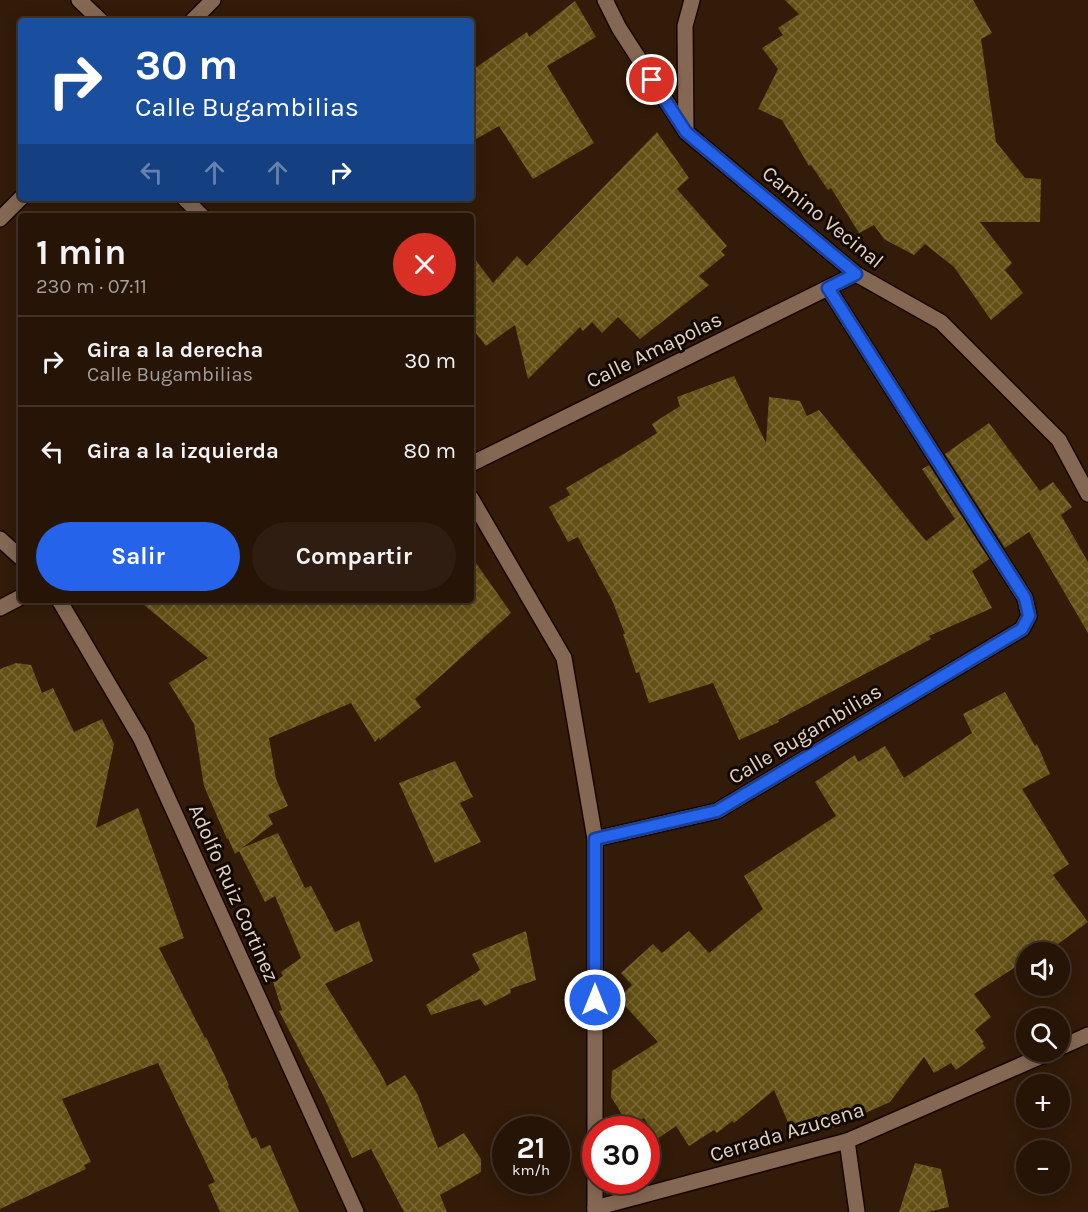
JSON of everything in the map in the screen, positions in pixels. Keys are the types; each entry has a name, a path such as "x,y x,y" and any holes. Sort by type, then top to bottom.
{"street":[{"path":"79,0 98,18"},
{"path":"195,18 213,0"},
{"name":"Camino Vecinal","path":"605,0 619,28 686,132 856,274 941,322 1059,440 1088,494"},
{"path":"686,132 685,26 692,0"},
{"path":"0,219 18,201"},
{"path":"187,201 199,213"},
{"name":"Calle Amapolas","path":"474,463 856,274"},
{"name":"Calle Bugambilias","path":"595,839 717,811 1022,629 1029,616 1025,598 828,288"},
{"path":"474,503 564,658 595,839 595,1210"},
{"path":"0,539 18,555"},
{"path":"0,608 18,599"},
{"name":"Adolfo Ruiz Cortinez","path":"61,603 141,739 356,1212"},
{"path":"1070,1043 1088,1035"},
{"name":"Cerrada Azucena","path":"595,1210 847,1141 1028,1062"},
{"path":"847,1141 857,1212"}],"building":[{"path":"785,0 973,0 992,33 981,39 996,142 1025,178 1041,179 1040,222 980,222 1012,263 1005,270 1023,293 991,320 954,267 925,244 914,255 884,239 874,225 859,233 831,188 828,190 811,165 809,166 782,120 758,109 778,69 762,48 783,35 778,28 799,14"},
{"path":"575,1 596,37 547,66 594,143 533,179 499,126 474,140 474,69 527,32 529,37"},
{"path":"657,132 689,178 677,189 727,246 721,251 725,255 699,276 709,285 640,339 618,317 602,333 592,322 583,331 580,327 528,379 515,325 486,346 474,331 474,258 493,283 517,256 527,266"},
{"path":"734,376 766,443 769,397 800,401 807,416 819,410 926,541 955,519 922,469 929,465 989,559 972,571 992,608 929,636 931,639 778,720 779,722 739,740 713,683 649,703 639,672 636,673 612,600 578,537 568,542 549,507 570,495 566,488 657,433 652,424 680,406 677,397"},
{"path":"989,423 1040,491 1053,482 1072,507 1061,515 1088,562 1088,633 1029,532 1005,548 945,454"},
{"path":"474,560 511,613 415,699 421,707 380,740 379,737 375,742 351,703 269,738 276,779 288,806 268,815 273,824 242,848 278,833 305,888 311,886 335,932 359,921 373,961 325,984 387,1086 405,1075 417,1093 438,1148 464,1133 481,1159 481,1172 440,1195 447,1212 404,1212 371,1149 352,1158 324,1097 279,1011 282,1010 273,982 283,976 281,972 301,958 275,896 265,902 239,851 235,854 227,839 204,786 194,724 169,683 208,658 142,603 474,603"},
{"path":"16,663 31,665 42,693 53,688 74,732 102,719 114,744 96,828 138,808 184,938 159,948 206,1037 252,1139 256,1137 261,1149 270,1145 299,1212 220,1212 208,1185 215,1182 158,1063 62,1099 91,1162 84,1165 86,1169 0,1209 0,669"},
{"path":"1005,692 1035,746 1037,744 1050,774 1022,789 1069,864 1053,875 1088,922 1061,942 1016,942 1016,967 974,994 991,1017 975,1030 986,1048 956,1070 951,1063 934,1073 924,1057 890,1102 829,1129 817,1116 790,1127 774,1090 734,1123 732,1121 717,1133 714,1130 689,1146 676,1126 660,1137 660,1116 623,1116 611,1097 612,1071 658,1042 618,998 632,985 621,973 653,944 662,953 689,931 709,953 763,909 744,876 836,816 815,782 855,755 858,762 885,746 904,778 972,733 963,714"},
{"path":"455,761 473,797 460,803 481,842 435,863 399,783"},
{"path":"526,931 536,980 510,989 511,993 485,1006 480,999 431,1015 426,1005 480,970 472,954"},
{"path":"915,1163 941,1169 949,1207 928,1212 899,1212"}],"route":[{"path":"595,1000 595,839 717,811 1022,629 1029,616 1025,598 828,288 856,274 686,132 652,80"}]}
